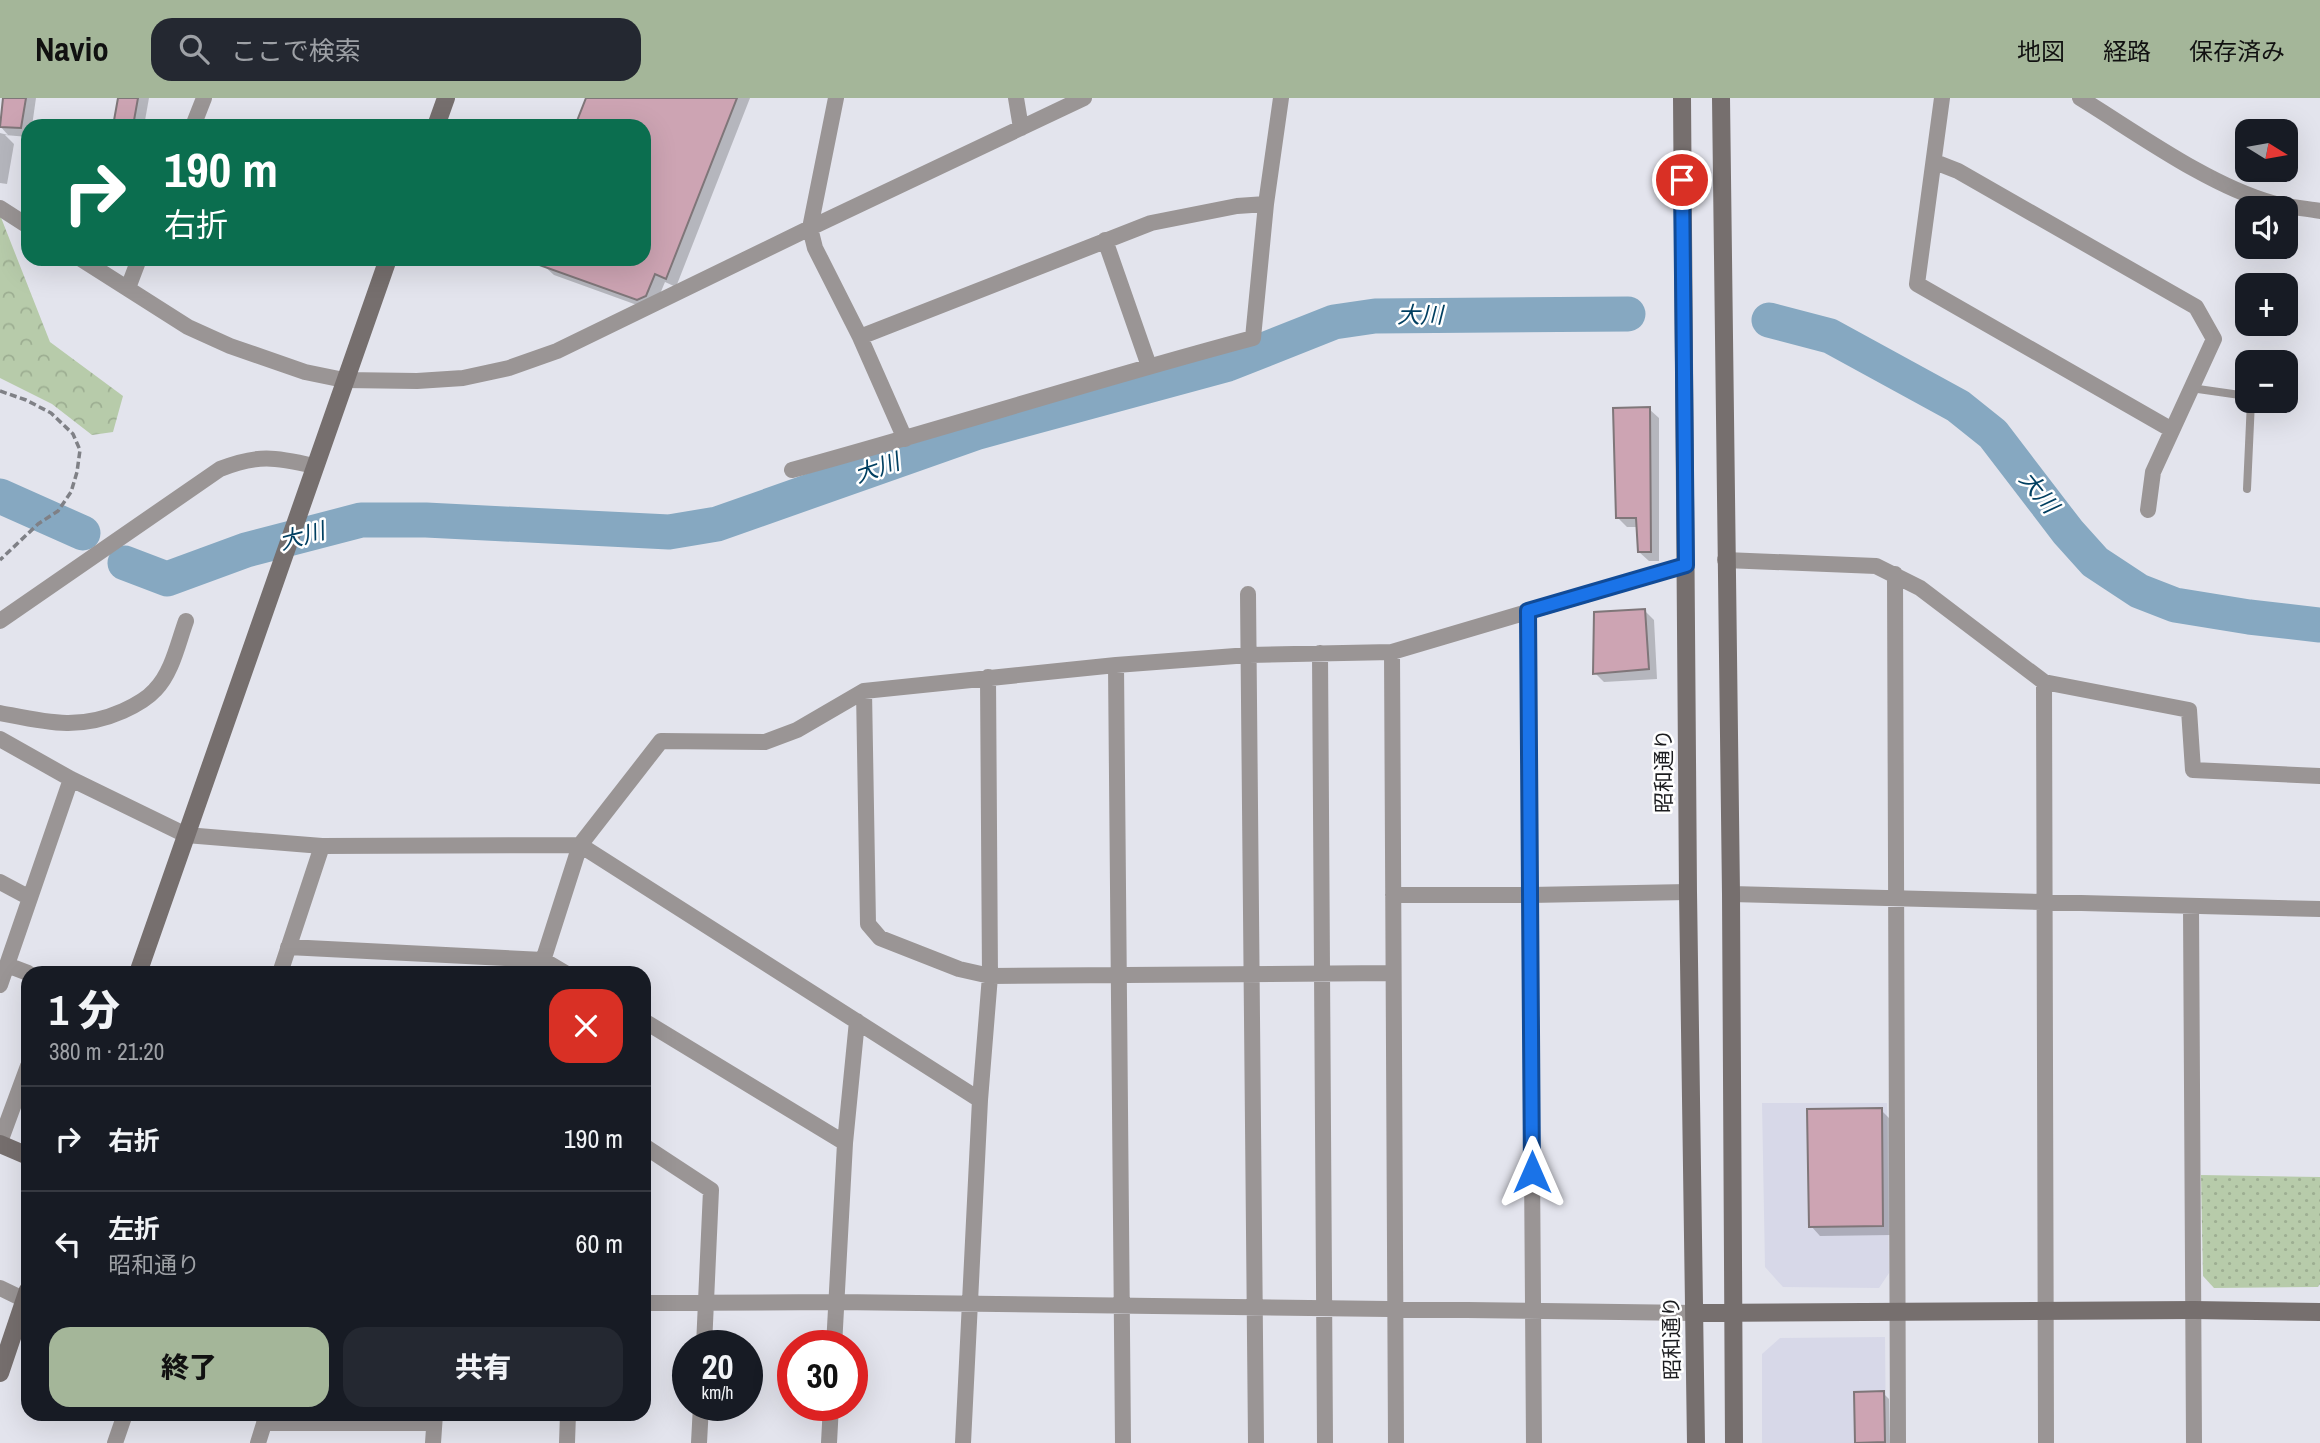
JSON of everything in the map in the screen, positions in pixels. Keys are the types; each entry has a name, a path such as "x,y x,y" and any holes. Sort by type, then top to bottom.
{"street":[{"path":"196,119 204,98"},
{"path":"438,119 446,98"},
{"path":"836,98 810,228 816,248 860,337 905,439"},
{"path":"1016,98 1021,128"},
{"path":"92,266 188,327 230,346 305,372 344,380 463,378 509,368 557,351 1084,98"},
{"path":"792,470 1252,338 1266,204 1281,98"},
{"name":"昭和通り","path":"1682,98 1688,892 1696,1443"},
{"path":"1721,98 1731,894 1734,1443"},
{"path":"1942,98 1917,284 2172,430"},
{"path":"2080,98 2203,173 2239,191 2272,203 2320,211"},
{"path":"1935,162 1958,171 2196,307 2214,339 2153,472 2148,510"},
{"path":"860,337 1151,223 1237,206 1266,204"},
{"path":"0,208 21,222"},
{"path":"1105,240 1149,366"},
{"path":"128,288 136,266"},
{"path":"140,966 344,380 380,266"},
{"path":"0,621 220,469 242,460 263,457 314,466"},
{"path":"1726,560 1876,566 1920,588 2044,682 2189,710 2193,770 2320,776"},
{"path":"288,947 541,966 580,845 661,741 765,742 797,730 864,691 1116,665 1249,655 1392,652 1686,565"},
{"path":"1895,574 1898,1443"},
{"path":"1248,594 1256,1443"},
{"path":"1528,611 1534,1443"},
{"path":"0,713 57,723 80,724 108,717 135,705 155,690 169,669 186,621"},
{"path":"1392,652 1396,1443"},
{"path":"1320,653 1325,1443"},
{"path":"1116,665 1124,1443"},
{"path":"963,1443 980,1100 990,976 988,677"},
{"path":"2044,682 2046,1443"},
{"path":"864,691 867,924 880,938 959,969 990,976 1393,973"},
{"path":"0,740 71,779 186,835 322,846 580,845 980,1100"},
{"path":"0,985 71,779"},
{"path":"282,966 322,846"},
{"path":"0,882 30,898"},
{"path":"1393,895 1688,892"},
{"path":"1731,894 2320,909"},
{"path":"2191,907 2194,1443"},
{"path":"7,965 21,970"},
{"path":"835,1330 845,1143 857,1021"},
{"path":"651,1025 845,1143"},
{"path":"21,1085 0,1143 21,1153"},
{"path":"651,1151 711,1190 705,1330"},
{"path":"0,1288 21,1294"},
{"path":"651,1303 837,1302 1695,1313 2194,1310 2320,1312"},
{"path":"0,1373 21,1310"},
{"path":"115,1443 123,1421"},
{"path":"258,1443 265,1421"},
{"path":"433,1443 435,1421"},
{"path":"567,1443 568,1421"},
{"path":"699,1443 700,1421"},
{"path":"829,1443 830,1421"}],"lane":[{"path":"2192,387 2235,394"},
{"path":"2247,489 2250,413"}],"path":[{"path":"0,391 51,413 73,434 80,450 71,492 58,511 38,524 0,560"}],"shaded area":[{"path":"1762,1103 1887,1103 1889,1273 1879,1288 1783,1287 1765,1267"},
{"path":"1885,1337 1886,1443 1762,1443 1762,1354 1780,1338"}],"green space":[{"path":"0,215 50,342 123,396 113,432 92,435 52,404 0,378"},
{"path":"2201,1175 2320,1177 2318,1287 2214,1288 2203,1276"}],"building":[{"path":"3,98 26,98 21,128 0,127"},
{"path":"118,98 138,98 134,119 114,119"},
{"path":"586,98 737,98 666,279 655,274 646,296 637,300 542,266 651,266 651,119 578,119"},
{"path":"1650,407 1651,552 1638,552 1636,518 1616,518 1613,408"},
{"path":"1645,609 1649,669 1593,674 1594,612"},
{"path":"1882,1108 1883,1226 1809,1227 1807,1109"},
{"path":"1884,1391 1885,1442 1855,1443 1854,1392"}],"waterway":[{"name":"大川","path":"125,563 167,579 246,550 361,520 426,520 669,532 717,524 978,432 1228,364 1334,322 1375,316 1628,314"},
{"name":"大川","path":"1769,320 1830,336 1958,406 1993,434 2068,532 2095,562 2139,591 2175,605 2320,625"},
{"name":"大川","path":"0,496 83,533"}],"route":[{"path":"1532,1172 1528,611 1686,565 1682,180"}]}
